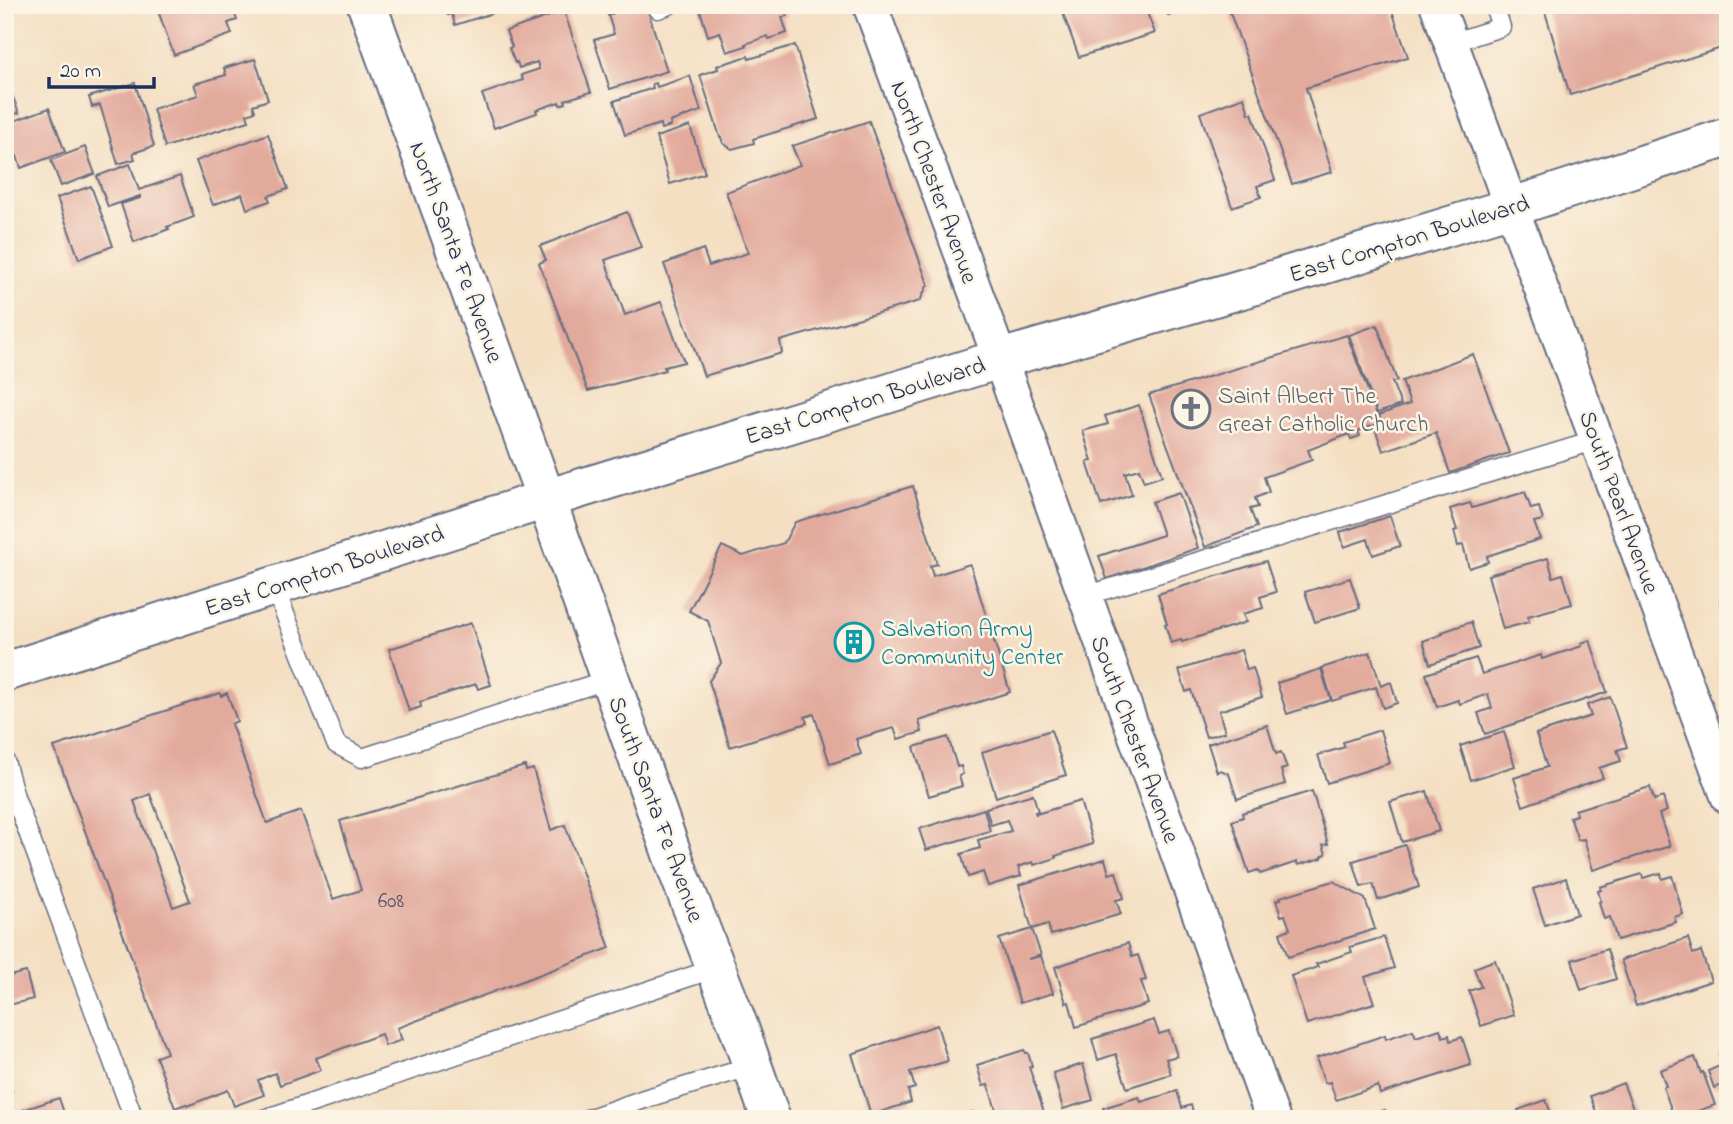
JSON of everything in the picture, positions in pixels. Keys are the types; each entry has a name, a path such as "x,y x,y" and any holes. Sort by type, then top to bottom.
{"main road":[{"name":"North Santa Fe Avenue","path":"367,5 545,499"},
{"name":"East Compton Boulevard","path":"8,663 274,586 545,499 1000,359 1512,207 1728,137"},
{"name":"South Santa Fe Avenue","path":"545,499 678,871 771,1119"}],"street":[{"name":"North Chester Avenue","path":"870,5 1000,359"},
{"name":"South Pearl Avenue","path":"1437,5 1728,797"},
{"name":"South Chester Avenue","path":"1000,359 1273,1119"}],"lane":[{"path":"1451,43 1501,27 1494,5"},
{"path":"1085,596 1597,440"},
{"path":"274,586 336,744 362,758 610,679"},
{"path":"5,761 15,797 134,1119"},
{"path":"264,1119 716,968"},
{"path":"588,1119 753,1066"}],"building":[{"path":"5,5 22,5 22,6 5,12"},
{"path":"165,5 232,5 237,20 228,23 232,34 174,55 157,8"},
{"path":"445,5 515,6 455,25 452,14 448,15"},
{"path":"537,5 571,5 571,6 541,16"},
{"path":"646,5 667,71 610,89 594,40 614,34 608,15"},
{"path":"715,5 783,5 787,16 782,17 787,33 769,39 768,36 727,52 720,32 708,36 700,10"},
{"path":"1060,5 1144,5 1155,33 1079,57"},
{"path":"1164,5 1191,5 1191,6 1168,15"},
{"path":"1246,5 1390,5 1408,57 1306,88 1332,172 1292,184 1229,10"},
{"path":"1543,5 1728,5 1728,46 1570,95"},
{"path":"564,11 591,92 565,100 566,103 560,105 559,102 536,110 537,113 494,128 482,94 523,80 521,75 539,69 537,62 519,68 509,48 512,47 506,31"},
{"path":"795,45 818,119 753,139 754,143 732,149 723,143 700,75 718,69 717,66 748,56 749,59"},
{"path":"255,59 268,100 253,105 255,111 247,114 249,121 165,147 153,109 198,95 194,84 226,75 224,68"},
{"path":"5,76 19,113 5,117"},
{"path":"690,76 701,111 670,122 671,126 661,129 660,124 625,135 614,101 653,88 652,84 656,83 657,87"},
{"path":"135,83 154,146 133,153 135,159 118,164 100,105 92,107 89,97"},
{"path":"1244,97 1275,180 1257,186 1261,197 1232,207 1200,113"},
{"path":"49,108 65,152 21,168 17,156 10,159 5,145 5,137 10,135 6,124"},
{"path":"869,121 928,284 920,301 780,341 782,353 704,376 664,264 703,249 709,266 748,253 726,192 800,165 792,146"},
{"path":"690,126 705,173 670,184 656,137"},
{"path":"268,134 288,189 268,196 270,201 247,209 242,194 213,205 196,161"},
{"path":"85,147 95,174 61,186 51,160"},
{"path":"130,164 139,190 180,176 194,217 134,242 121,204 140,196 108,207 97,176"},
{"path":"91,186 113,246 79,259 57,198"},
{"path":"627,212 641,247 605,260 625,315 661,302 684,362 664,367 665,370 588,391 539,263 546,260 540,246"},
{"path":"1377,325 1397,381 1392,382 1401,405 1377,413 1349,335"},
{"path":"1347,335 1380,423 1358,431 1360,436 1351,439 1349,434 1308,450 1312,460 1264,477 1269,492 1255,498 1258,507 1250,509 1257,527 1205,547 1149,395"},
{"path":"1473,354 1509,453 1450,473 1436,433 1383,451 1376,431 1383,428 1379,415 1410,404 1402,381"},
{"path":"1139,405 1162,476 1144,482 1139,469 1125,473 1132,495 1101,505 1087,462 1092,461 1083,431 1108,424 1105,416"},
{"name":"Salvation Army Community Center","path":"913,486 937,564 930,566 933,576 970,564 1010,692 919,721 922,732 898,739 894,728 856,739 861,754 830,764 814,714 805,717 807,723 730,747 709,681 721,663 708,621 689,611 722,546 743,556 784,543 795,522"},
{"path":"1525,492 1531,509 1539,507 1543,520 1534,522 1540,539 1487,556 1488,562 1469,568 1463,545 1458,546 1454,531 1457,530 1450,509 1470,503 1472,508"},
{"path":"1179,493 1198,548 1107,579 1099,556 1163,535 1152,502"},
{"path":"1390,516 1400,546 1373,555 1368,539 1344,547 1340,532"},
{"path":"1548,558 1553,577 1563,574 1572,604 1528,616 1529,622 1503,629 1488,575"},
{"path":"1266,561 1276,592 1260,597 1263,608 1243,614 1246,622 1171,643 1158,594"},
{"path":"1350,578 1360,608 1315,622 1305,592"},
{"path":"1728,594 1727,629 1722,611 1725,607 1722,608 1720,601 1723,600 1722,596"},
{"path":"1471,622 1479,648 1430,664 1423,641"},
{"path":"471,623 491,685 478,689 476,684 420,702 421,707 409,711 389,649"},
{"path":"1590,640 1607,692 1485,734 1478,713 1492,708 1488,694 1460,704 1458,700 1437,707 1426,674 1476,658 1482,674 1541,655 1542,659 1582,646 1581,643"},
{"path":"1241,650 1247,670 1253,668 1262,697 1219,711 1225,732 1206,737 1191,690 1186,692 1179,670"},
{"path":"1370,652 1381,686 1391,682 1397,703 1383,708 1376,687 1332,701 1322,668"},
{"path":"1321,669 1331,700 1287,714 1277,683"},
{"path":"227,693 237,721 231,724 267,823 301,811 333,899 361,890 340,821 525,766 526,771 533,769 551,830 565,825 610,948 397,1028 402,1040 385,1046 381,1034 316,1058 321,1070 280,1085 275,1073 258,1080 264,1095 234,1106 228,1090 175,1108 156,1057 167,1053 54,747","holes":["150,794 190,901 173,907 134,801"]},
{"path":"1610,697 1627,747 1617,750 1621,761 1599,768 1603,778 1523,806 1514,778 1547,767 1536,734 1591,716 1587,705"},
{"path":"1267,725 1276,754 1281,752 1287,768 1281,770 1285,784 1237,799 1229,774 1221,770 1217,772 1208,744"},
{"path":"1051,730 1066,775 996,797 982,752"},
{"path":"1380,730 1390,763 1327,783 1318,755 1345,747 1343,742"},
{"path":"1504,732 1515,766 1471,780 1460,746"},
{"path":"948,737 957,767 961,766 963,774 959,776 962,786 929,796 914,747"},
{"path":"1650,787 1654,800 1663,797 1667,811 1659,814 1670,846 1593,870 1584,839 1578,840 1570,817 1576,815 1575,810"},
{"path":"1312,791 1328,844 1323,845 1326,854 1322,858 1298,865 1297,862 1260,874 1258,870 1249,873 1232,821 1243,817 1242,813"},
{"path":"1427,791 1439,831 1402,842 1390,802"},
{"path":"1033,794 1038,811 1036,814 1080,801 1093,844 1034,865 1033,862 1018,867 1021,876 988,886 983,872 968,877 961,854 980,848 978,840 1011,831 1007,820 991,825 986,808"},
{"path":"984,809 990,831 926,850 919,829"},
{"path":"1405,845 1419,887 1378,900 1373,884 1361,887 1353,861"},
{"path":"1105,859 1109,874 1116,872 1124,898 1116,900 1121,914 1051,935 1048,924 1032,929 1019,885"},
{"path":"1661,873 1662,879 1672,876 1683,914 1674,917 1676,922 1617,940 1610,917 1604,919 1599,902 1600,887 1642,874 1643,878"},
{"path":"1566,878 1577,914 1545,925 1533,889"},
{"path":"1333,881 1365,899 1375,929 1288,957 1280,933 1290,929 1285,915 1281,916 1276,900"},
{"path":"1032,929 1041,955 1028,959 1041,956 1053,993 1020,1003 999,939"},
{"path":"1384,937 1394,968 1365,977 1374,1003 1307,1024 1291,976 1352,952 1350,947"},
{"path":"1688,938 1693,954 1701,951 1711,981 1636,1006 1621,960"},
{"path":"1128,943 1132,957 1138,955 1146,980 1141,981 1148,1004 1076,1027 1055,967"},
{"path":"1607,949 1616,979 1581,990 1572,960"},
{"path":"1495,960 1514,1015 1481,1026 1469,991 1481,987 1474,968"},
{"path":"26,972 33,999 5,1006 5,977"},
{"path":"1154,1020 1159,1034 1169,1031 1177,1056 1166,1059 1171,1074 1127,1088 1116,1054 1098,1060 1092,1039"},
{"path":"937,1025 948,1061 910,1072 915,1088 908,1090 911,1102 871,1115 852,1054"},
{"path":"1440,1029 1443,1037 1449,1035 1450,1041 1462,1037 1471,1065 1380,1094 1378,1086 1336,1100 1330,1082 1325,1083 1316,1058 1385,1035 1386,1039 1413,1030 1416,1037"},
{"path":"1024,1050 1028,1053 1032,1066 1029,1067 1044,1112 1022,1119 999,1119 988,1085 983,1086 977,1065"},
{"path":"1728,1051 1727,1099 1722,1085 1714,1088 1708,1071 1722,1065 1719,1054"},
{"path":"1695,1057 1715,1105 1675,1119 1663,1087 1666,1086 1660,1070"},
{"path":"1083,1064 1093,1100 1063,1109 1053,1073"},
{"path":"5,1073 12,1092 5,1094"},
{"path":"1623,1083 1636,1116 1628,1119 1599,1119 1590,1096"},
{"path":"1177,1091 1182,1108 1191,1105 1195,1119 1107,1119 1103,1108 1139,1097 1141,1102"},
{"path":"59,1098 66,1119 5,1119 5,1116"},
{"path":"1546,1100 1553,1119 1522,1119 1518,1110"},
{"path":"1385,1110 1388,1119 1366,1119 1365,1116"},
{"path":"973,1112 975,1119 938,1119 953,1114 954,1117"}],"place":[{"name":"Saint Albert The Great Catholic Church","path":"1191,409"},
{"name":"Salvation Army Community Center","path":"854,642"}]}
